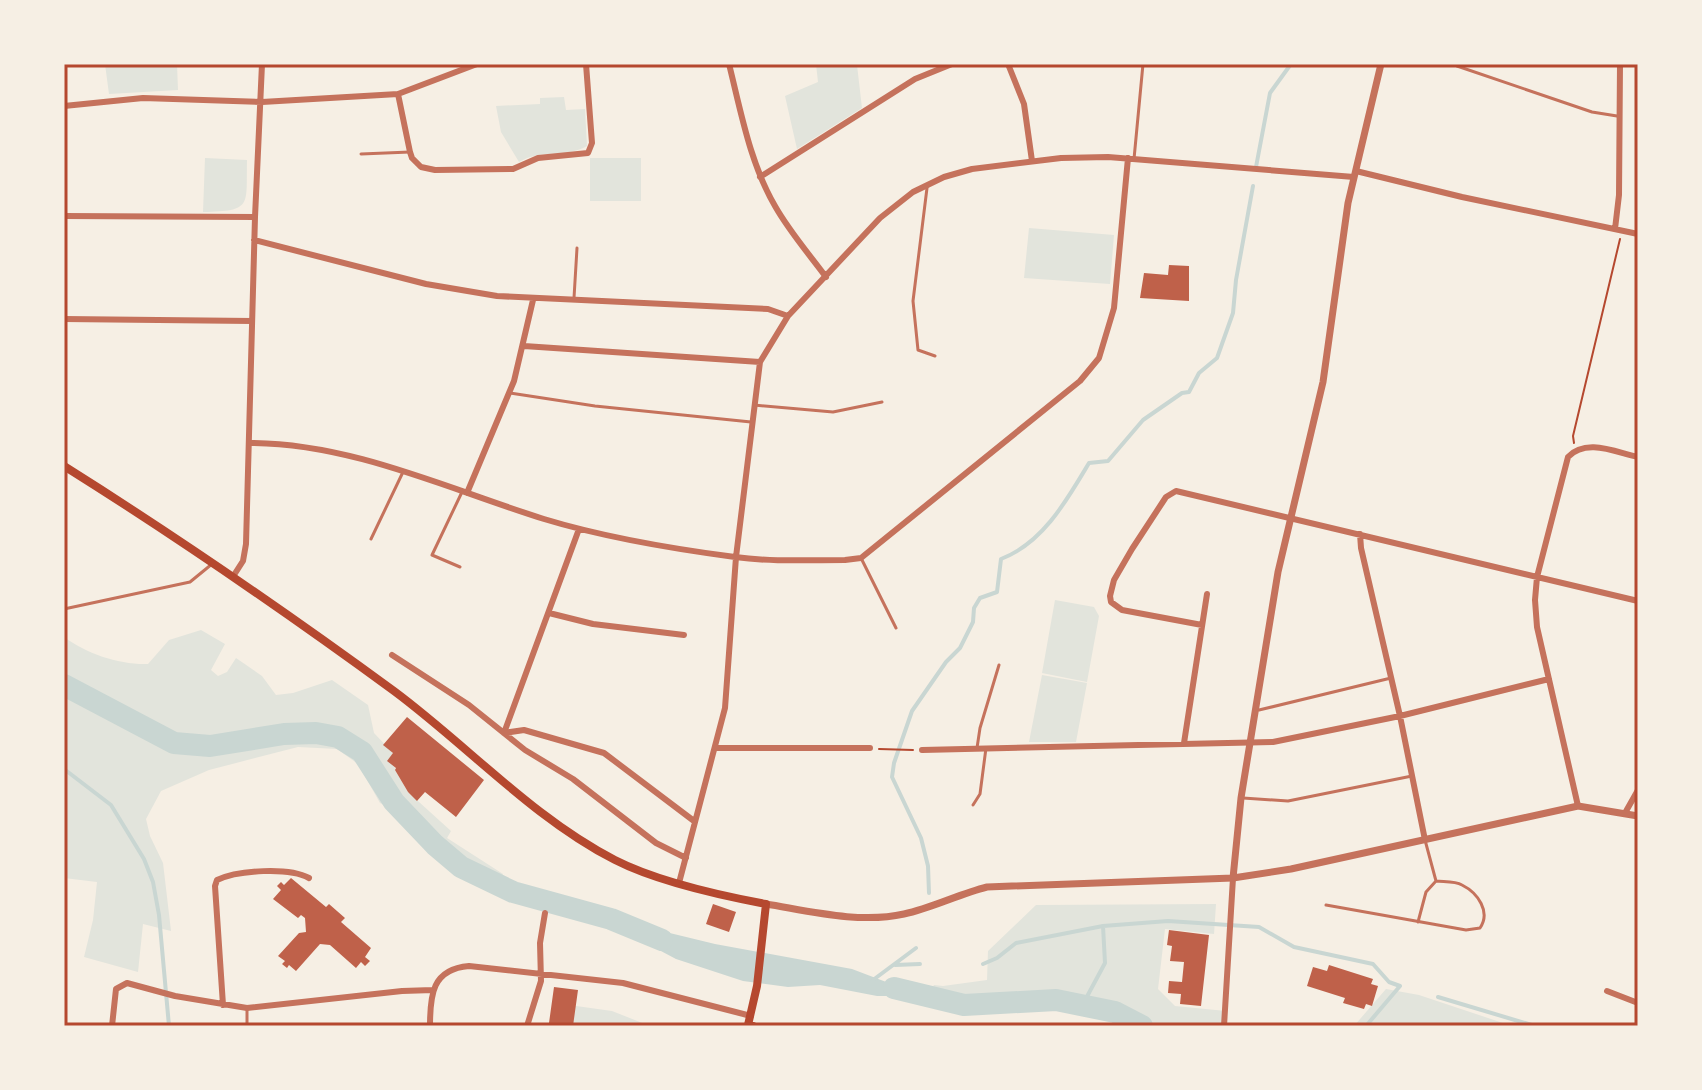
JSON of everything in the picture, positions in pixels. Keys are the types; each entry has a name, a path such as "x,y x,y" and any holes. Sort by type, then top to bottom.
{"main road":[{"path":"64,466 234,575 402,697 547,815 617,861 679,883 766,904 750,1023"}],"street":[{"path":"234,575 246,549 262,64"},
{"path":"64,106 161,98 262,102 398,94 477,64"},
{"path":"398,94 410,152 421,167 435,170 513,169 538,158 588,153 592,143 586,64"},
{"path":"729,64 760,177 775,207 826,277"},
{"path":"760,177 915,79 952,64"},
{"path":"1008,64 1024,104 1032,161"},
{"path":"1224,1026 1241,798 1274,593 1323,382 1355,174 1381,64"},
{"path":"1618,229 1620,64"},
{"path":"679,883 725,708 736,557 760,362 788,316 898,202 928,184 972,169 1086,157 1355,174 1638,234"},
{"path":"250,443 320,451 403,472 579,529 736,557 861,558 1080,381 1099,358 1110,329 1116,297 1131,159"},
{"path":"64,216 255,217"},
{"path":"254,240 444,288 533,300 768,309 788,316"},
{"path":"464,492 510,393 533,300"},
{"path":"64,319 252,321"},
{"path":"524,346 760,362"},
{"path":"1578,806 1535,614 1537,577 1563,467 1575,449 1584,446 1638,457"},
{"path":"1202,625 1135,614 1111,602 1114,580 1166,497 1176,491 1638,601"},
{"path":"504,733 579,529"},
{"path":"1360,534 1425,840"},
{"path":"1184,743 1207,594"},
{"path":"549,613 602,625 684,635"},
{"path":"392,655 461,699 525,750 573,779 656,843 686,858"},
{"path":"922,750 1273,742 1400,716 1549,679"},
{"path":"504,733 524,730 604,753 694,821"},
{"path":"715,748 870,748"},
{"path":"1625,813 1638,790"},
{"path":"766,904 884,918 987,887 1233,878 1269,873 1578,806 1638,816"},
{"path":"223,1005 217,880 286,871 298,872 309,878"},
{"path":"527,1026 542,974 540,943 545,913"},
{"path":"430,1026 433,990 441,977 458,967 623,983 718,1007 750,1023"},
{"path":"112,1026 115,993 119,985 127,983 175,996 247,1008 433,990"},
{"path":"1607,991 1638,1003"}],"lane":[{"path":"1131,159 1143,64"},
{"path":"1457,66 1592,112 1618,116"},
{"path":"361,154 410,152"},
{"path":"928,184 913,310 918,350 935,356"},
{"path":"574,302 577,248"},
{"path":"510,393 595,406 751,422"},
{"path":"754,405 833,412 882,402"},
{"path":"371,539 403,472"},
{"path":"460,567 432,555 464,492"},
{"path":"861,558 896,628"},
{"path":"64,609 190,582 215,562"},
{"path":"977,748 999,665"},
{"path":"1255,711 1391,678"},
{"path":"973,805 980,794 986,748"},
{"path":"1241,798 1288,801 1412,776"},
{"path":"1425,840 1436,881"},
{"path":"1418,922 1426,892 1436,881"},
{"path":"1326,905 1466,930 1480,928 1485,912 1478,897 1460,884 1436,881"},
{"path":"247,1008 247,1026"}],"path":[{"path":"1575,449 1573,436 1618,229"},
{"path":"890,749 906,750"}],"shaded area":[{"path":"105,64 177,64 178,90 109,94"},
{"path":"816,64 859,64 862,108 797,149 785,96 818,82"},
{"path":"564,97 566,110 585,109 587,146 570,152 537,155 519,162 501,132 496,106 540,104 540,98"},
{"path":"205,158 247,160 246,196 239,207 203,212"},
{"path":"590,158 641,158 641,201 590,201"},
{"path":"1029,228 1114,235 1110,284 1024,278"},
{"path":"1055,600 1094,607 1099,616 1087,682 1042,673"},
{"path":"201,630 225,644 211,670 218,676 227,672 236,658 262,676 276,695 293,693 332,680 368,705 374,733 393,753 395,770 408,792 451,831 447,838 503,874 499,884 467,867 416,820 380,803 358,764 337,749 298,747 209,770 161,791 146,819 163,863 171,931 143,924 138,972 84,957 93,920 97,882 64,878 64,637 104,657 126,663 148,664 169,640"},
{"path":"1042,675 1087,683 1076,742 1029,742"},
{"path":"1216,904 1214,934 1165,929 1158,989 1175,1006 1226,1011 1224,1026 1142,1026 1115,1012 1056,1000 964,1005 926,997 934,985 987,980 988,951 1036,905"},
{"path":"645,927 715,944 852,969 923,996 877,996 820,985 788,987 743,981 676,959 642,941 636,933"},
{"path":"1386,989 1419,995 1512,1026 1354,1026"},
{"path":"569,1005 612,1011 650,1026 566,1026"}],"building":[{"path":"1169,265 1189,266 1189,301 1140,298 1144,273 1168,275"},
{"path":"407,717 484,780 456,817 425,792 417,801 408,792 396,768 387,761 393,753 383,745"},
{"path":"291,878 326,907 329,904 345,918 341,922 371,948 365,957 370,961 365,966 361,962 356,968 330,945 320,944 296,971 282,964 285,961 278,956 299,933 306,932 305,918 301,915 298,918 273,899 281,890 277,886 281,882 284,885"},
{"path":"713,904 736,912 729,932 706,924"},
{"path":"1169,930 1209,935 1201,1006 1180,1004 1181,994 1168,993 1169,981 1182,982 1184,962 1170,961 1172,946 1167,945"},
{"path":"1329,965 1373,979 1371,984 1378,986 1372,1006 1366,1004 1364,1009 1343,1003 1345,998 1307,986 1313,967 1327,971"},
{"path":"554,987 578,990 573,1026 549,1023"}],"waterway":[{"path":"1256,167 1270,93 1291,64"},
{"path":"929,893 928,866 921,838 892,777 912,711 946,662 960,648 973,622 974,608 980,598 997,592 1001,559 1016,552 1042,531 1063,505 1089,463 1108,461 1143,420 1182,393 1189,392 1199,373 1217,358 1233,313 1253,186"},
{"path":"64,685 174,743 210,746 284,734 316,733 338,737 362,752 394,802 461,867 513,892 611,919 662,940"},
{"path":"64,769 111,805 144,859 153,882 159,915 169,1026"},
{"path":"983,964 997,958 1016,943 1103,926 1168,921 1259,927 1294,947 1373,964 1389,982 1400,986 1366,1026"},
{"path":"1083,1004 1105,963 1103,926"},
{"path":"873,980 916,948"},
{"path":"895,965 920,964"},
{"path":"894,988 964,1005 1056,1000 1115,1012 1142,1026"},
{"path":"1438,997 1535,1026"}]}
